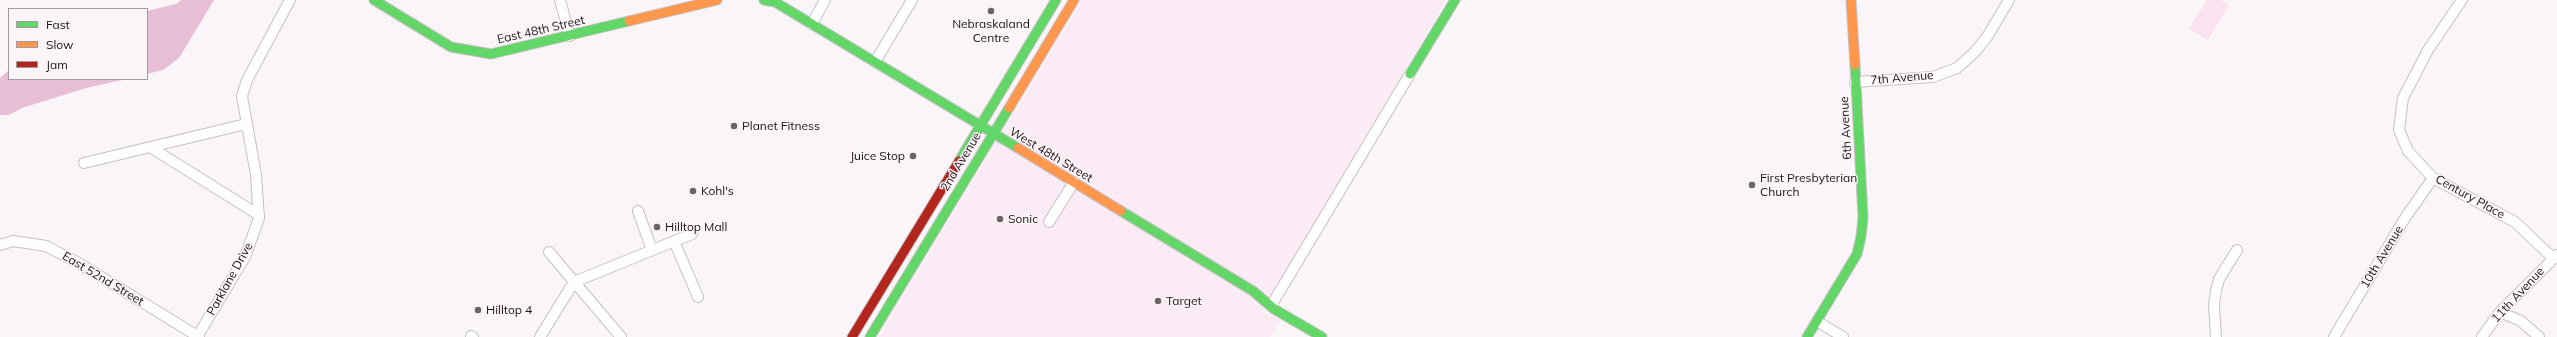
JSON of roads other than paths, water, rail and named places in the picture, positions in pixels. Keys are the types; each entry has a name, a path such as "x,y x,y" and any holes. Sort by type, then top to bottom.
{"street":[{"name":"Parklane Drive","path":"198,337 245,257 253,238 259,215 256,175 242,96 247,80 290,0"},
{"name":"East 48th Street","path":"374,0 451,47 491,54 570,36 699,2"},
{"path":"560,0 570,36"},
{"path":"699,2 717,0"},
{"name":"West 48th Street","path":"764,0 775,2 1074,182 1253,291 1270,306 1322,337"},
{"path":"812,24 825,0"},
{"path":"875,62 912,0"},
{"name":"2nd Avenue","path":"852,337 981,127 1056,0"},
{"name":"2nd Avenue","path":"870,337 1074,0"},
{"path":"1270,306 1455,0"},
{"name":"6th Avenue","path":"1807,337 1857,254 1861,237 1863,217 1851,0"},
{"name":"7th Avenue","path":"1855,82 1933,77 1957,68 1974,53 1987,37 2009,0"},
{"name":"Century Place","path":"2462,0 2428,50 2403,98 2399,130 2408,151 2433,178 2515,222 2555,256"},
{"path":"84,163 246,124"},
{"path":"150,147 259,215"},
{"name":"10th Avenue","path":"2334,337 2405,218 2433,178"},
{"path":"1049,222 1074,182"},
{"path":"638,211 652,250"},
{"path":"540,337 574,282 692,234"},
{"path":"674,241 698,297"},
{"name":"East 52nd Street","path":"0,245 13,242 46,246 77,262 198,337"},
{"path":"2216,337 2214,305 2216,291 2219,279 2237,250"},
{"path":"549,252 621,337"},
{"name":"11th Avenue","path":"2482,337 2500,312 2555,256"},
{"path":"2500,312 2521,321 2539,337"},
{"path":"1817,321 1843,337"}],"place":[{"name":"Nebraskaland Centre","path":"991,11"},
{"name":"Planet Fitness","path":"734,126"},
{"name":"Juice Stop","path":"913,156"},
{"name":"First Presbyterian Church","path":"1752,185"},
{"name":"Kohl's","path":"693,191"},
{"name":"Sonic","path":"1000,219"},
{"name":"Hilltop Mall","path":"657,227"},
{"name":"Target","path":"1158,301"},
{"name":"Hilltop 4","path":"478,310"}]}
